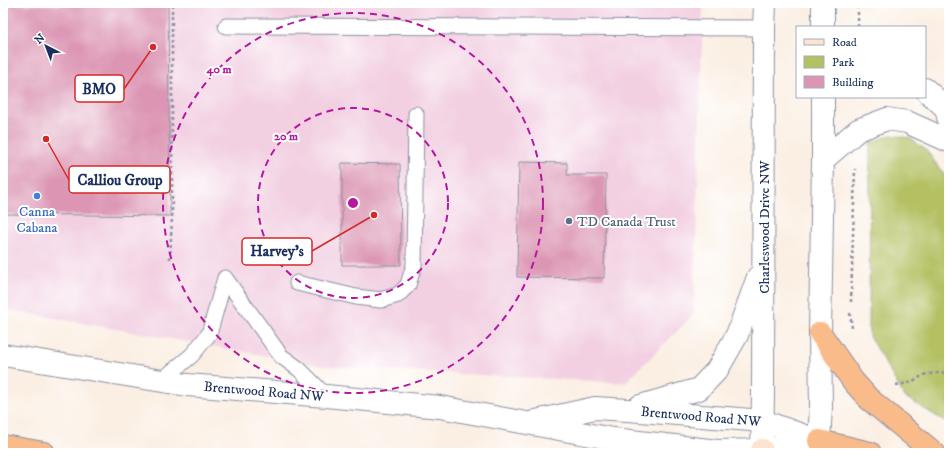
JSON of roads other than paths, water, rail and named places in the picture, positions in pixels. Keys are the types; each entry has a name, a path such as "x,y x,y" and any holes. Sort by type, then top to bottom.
{"highway":[{"path":"820,333 853,381 869,399 934,453"},
{"path":"3,446 44,453"},
{"path":"819,447 870,453"}],"street":[{"name":"Charleswood Drive NW","path":"762,452 765,3"},
{"path":"823,3 824,26"},
{"path":"926,90 946,108 949,121"},
{"path":"819,447 821,407 820,333 823,98"},
{"path":"823,160 858,130 887,119 907,122 949,141"},
{"path":"628,410 699,389 717,370 737,335 764,261"},
{"name":"Brentwood Road NW","path":"3,355 187,385 440,407 612,439 718,451 762,452 819,447"},
{"name":"Brentwood Road NW","path":"525,423 595,408 763,421 819,447"}],"lane":[{"path":"226,26 764,28"},
{"path":"297,283 356,297 381,300 398,295 408,284 414,265 416,114"},
{"path":"161,381 192,355 209,334 225,278 281,356 298,369 326,396"}],"place":[{"name":"BMO","path":"153,47"},
{"name":"Calliou Group","path":"46,139"},
{"name":"Canna Cabana","path":"37,196"},
{"name":"Harvey's","path":"374,215"},
{"name":"TD Canada Trust","path":"569,221"}]}
